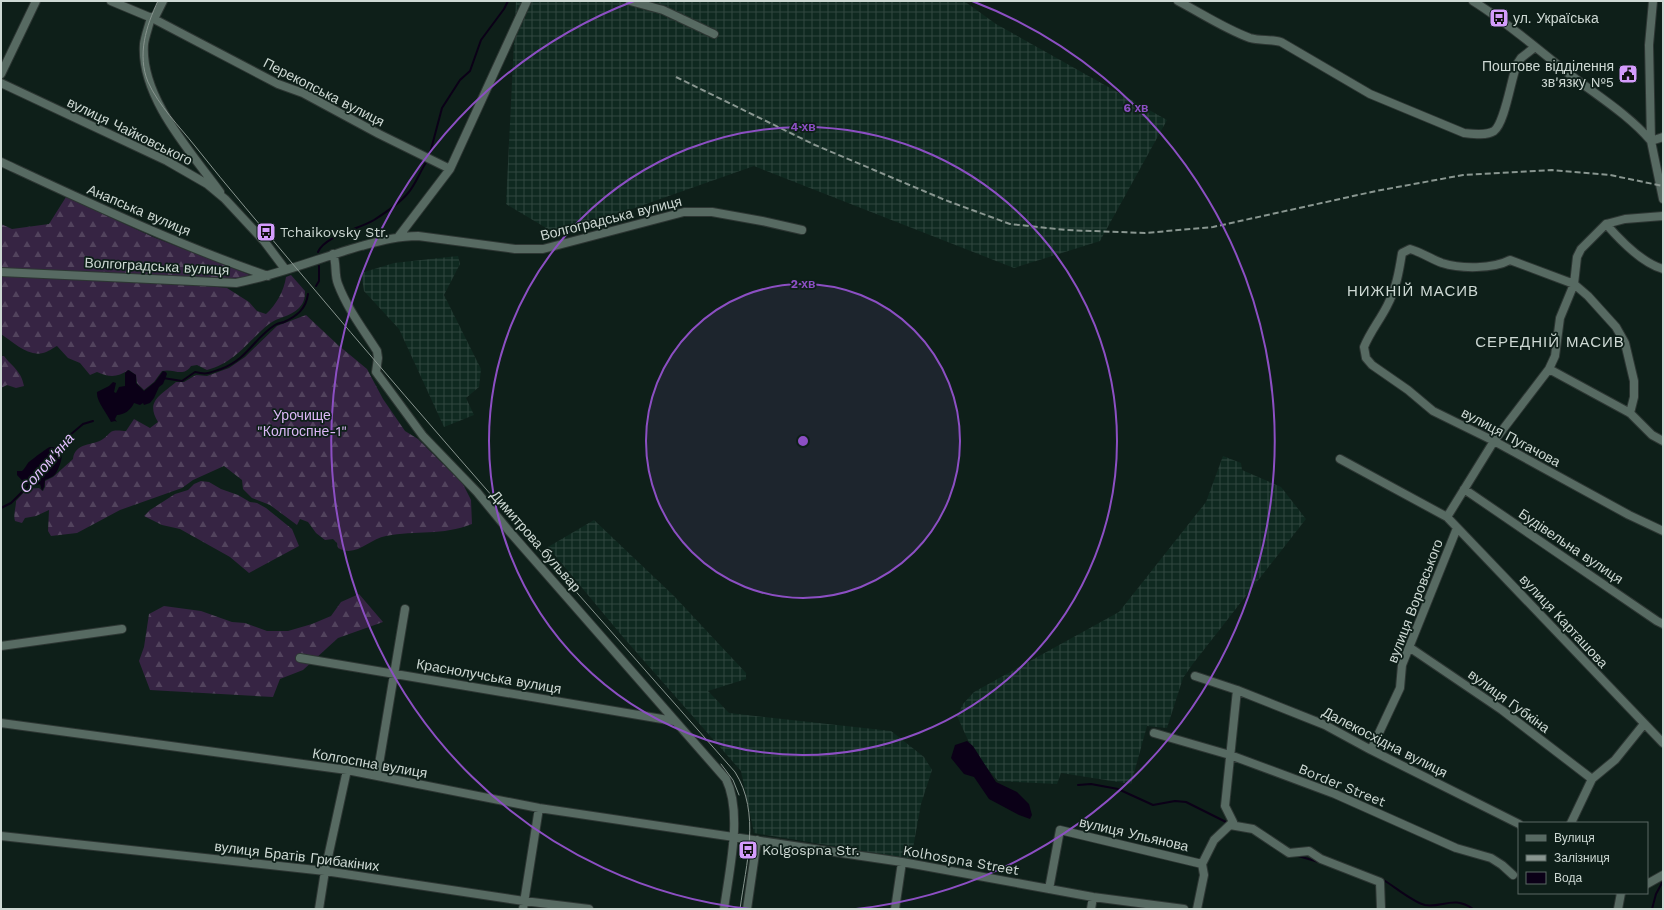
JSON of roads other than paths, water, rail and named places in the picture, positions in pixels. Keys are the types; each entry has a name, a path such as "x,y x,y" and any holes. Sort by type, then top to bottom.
{"street":[{"path":"1,74 36,1"},
{"name":"Перекопська вулиця","path":"111,1 152,18 278,84 303,93 379,134 450,169"},
{"path":"163,1 152,18 144,44 146,70 162,111 228,202"},
{"path":"399,236 450,169 527,1"},
{"path":"630,1 663,10 714,34"},
{"path":"1178,1 1252,39 1273,39 1281,42 1370,94 1472,134 1488,133 1499,126 1517,64 1521,58 1535,47"},
{"path":"1473,1 1499,18 1634,123 1650,141"},
{"path":"1653,1 1649,44 1650,141 1663,199"},
{"name":"вулиця Чайковського","path":"1,83 167,161 207,184 228,202 264,241 285,269"},
{"path":"1634,123 1643,121 1650,114"},
{"path":"1650,141 1663,137"},
{"name":"Анапська вулиця","path":"1,162 225,261 269,276"},
{"name":"Волгоградська вулиця","path":"1,272 236,283 269,276 285,269 333,254 399,236 418,236 515,250 543,249 684,212 712,212 802,230"},
{"path":"1447,517 1494,441 1549,369 1555,356 1560,318 1574,284 1577,257 1581,249 1606,224 1625,219 1663,216"},
{"path":"1606,224 1629,247 1656,266 1663,269"},
{"name":"вулиця Пугачова","path":"1574,284 1510,260 1505,263 1464,267 1443,263 1414,250 1406,250 1402,253 1399,276 1394,292 1364,347 1366,358 1372,365 1408,390 1433,411 1494,441 1629,515 1663,531"},
{"name":"Димитрова бульвар","path":"333,254 336,263 336,278 346,303 377,351 378,358 376,368 379,377 423,436 477,492 509,531 726,779 731,790 733,802 733,836 724,909"},
{"path":"1574,284 1588,296 1621,334 1625,343 1635,389 1630,413"},
{"path":"1549,369 1630,413 1652,435 1663,441"},
{"name":"вулиця Карташова","path":"1340,460 1447,517 1663,743"},
{"name":"Будівельна вулиця","path":"1464,489 1663,624"},
{"name":"вулиця Воровського","path":"1371,750 1400,688 1402,665 1457,528"},
{"path":"377,776 405,609"},
{"path":"1,646 122,629"},
{"name":"вулиця Губкіна","path":"1409,647 1502,710 1592,779"},
{"name":"Краснолучська вулиця","path":"300,658 674,721"},
{"name":"Далекосхідна вулиця","path":"1195,676 1237,690 1326,725 1371,750 1518,824"},
{"path":"1197,909 1204,875 1202,864 1214,840 1233,822 1226,806 1237,690"},
{"name":"Колгоспна вулиця","path":"1,723 347,770 539,808 733,836"},
{"path":"1571,822 1592,779 1615,760 1644,724"},
{"name":"Border Street","path":"1154,733 1230,755 1335,794 1456,848 1491,858 1502,865 1512,875"},
{"path":"319,909 347,770"},
{"path":"524,905 539,808"},
{"path":"1230,825 1253,829 1289,852 1309,851 1321,859 1380,882 1381,909"},
{"name":"вулиця Ульянова","path":"1049,889 1060,830 1202,864"},
{"name":"вулиця Братів Грибакіних","path":"1,836 326,871 524,905 589,909"},
{"name":"Kolhospna Street","path":"733,836 902,862 1093,897 1184,909"},
{"path":"747,909 757,840"},
{"path":"895,909 902,862"},
{"path":"1648,883 1663,875"},
{"path":"1618,909 1621,894"},
{"path":"1091,909 1093,897"}],"water":[{"path":"128,370 136,375 136,383 144,391 155,382 163,371 167,374 163,384 159,387 150,403 144,405 143,403 140,405 134,403 127,412 117,415 115,419 117,422 111,422 100,403 97,392 109,386 113,382 116,383 114,392 116,393 119,387 125,386 125,373"},
{"path":"50,447 59,450 62,457 56,473 54,476 45,480 42,491 40,484 29,488 17,475 17,471 22,471 30,461"},
{"path":"967,741 973,746 996,782 1017,792 1029,804 1032,815 1030,819 1019,815 989,799 974,777 964,774 951,758 955,745"}],"waterway":[{"name":"Солом'яна","path":"429,157 442,108 460,80 470,71 481,40 504,9 508,1"},
{"name":"Солом'яна","path":"318,252 322,246 335,237 374,220 396,205 416,182 427,161"},
{"name":"Солом'яна","path":"316,286 319,281 319,266"},
{"path":"163,378 182,381 195,372 208,373 230,365 245,354 268,330 276,324 284,322 297,314 303,308 308,294"},
{"name":"Солом'яна","path":"57,452 70,435 83,424 93,421"},
{"name":"Солом'яна","path":"1,508 11,503 28,486"},
{"path":"1078,785 1091,784 1118,789 1153,805 1175,801 1186,802 1228,823"},
{"path":"1295,855 1322,863"},
{"path":"1382,879 1409,897 1425,905 1454,902 1466,905 1473,909"},
{"path":"1652,909 1656,894 1663,881"}],"tram line":[{"path":"158,1 150,20 144,41 143,61 148,82 163,108 405,396 735,772 743,788 748,804 750,822 748,857 740,909"},
{"path":"721,764 733,780 739,795"}],"railway":[{"path":"676,77 815,145 945,200 1010,224 1066,230 1145,233 1213,227 1376,191 1463,175 1552,170 1610,175 1663,186"}],"place":[{"name":"ул. Україська","path":"1499,18"},
{"name":"Поштове відділення зв'язку №5","path":"1628,74"},
{"name":"Tchaikovsky Str.","path":"266,232"},
{"name":"Kolgospna Str.","path":"748,850"}],"district":[{"name":"НИЖНІЙ МАСИВ","path":"1413,291"},
{"name":"СЕРЕДНІЙ МАСИВ","path":"1550,342"}],"park label":[{"name":"Урочище \"Колгоспне-1\"","path":"302,424"}]}
